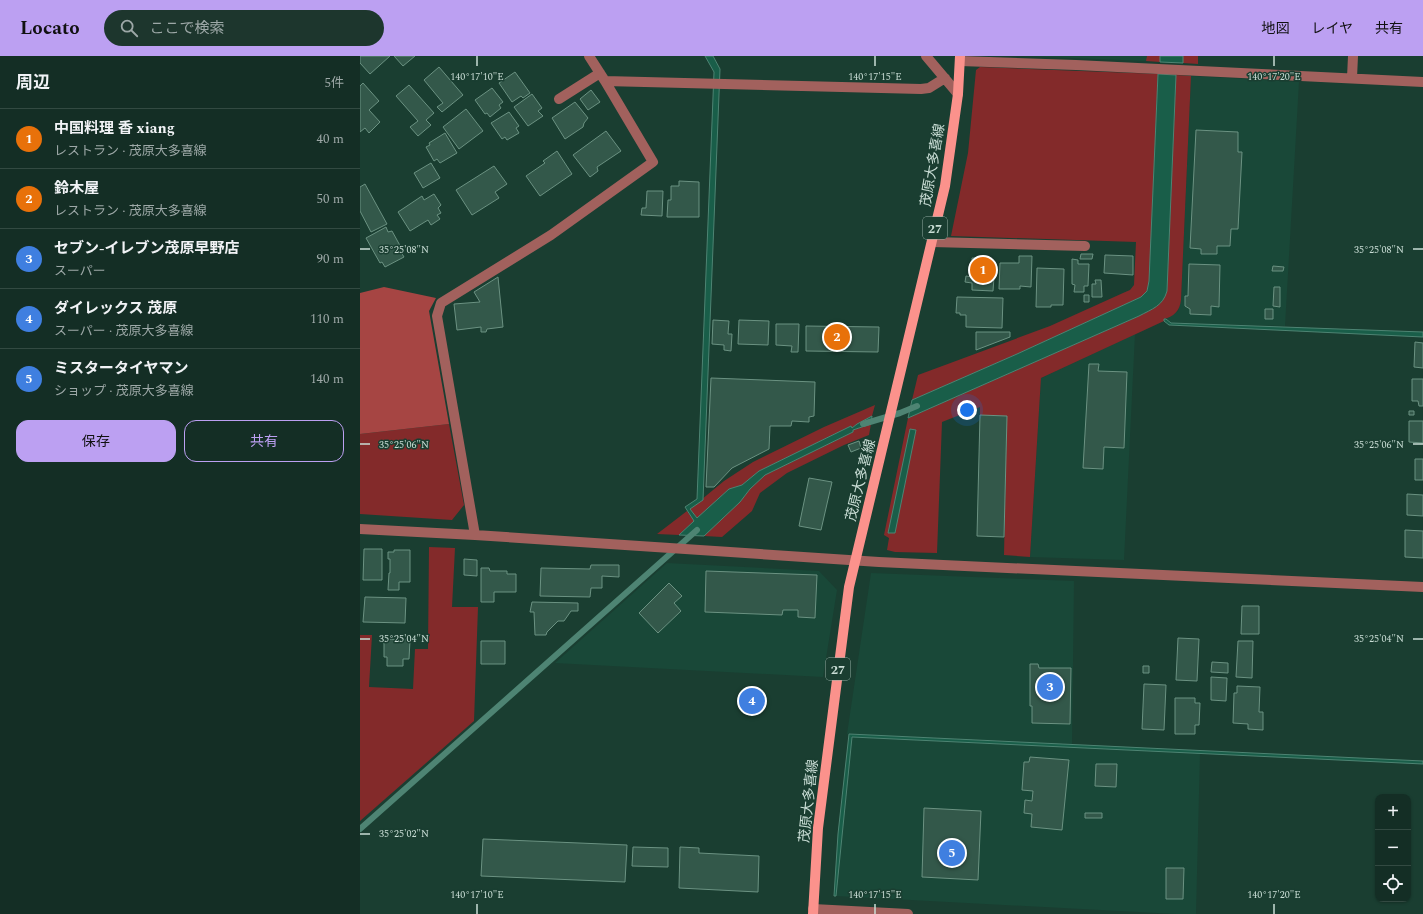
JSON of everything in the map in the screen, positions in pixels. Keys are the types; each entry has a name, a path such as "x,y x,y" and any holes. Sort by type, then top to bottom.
{"main road":[{"name":"茂原大多喜線","path":"813,912 818,828 849,587 945,186 958,94 960,58"}],"street":[{"path":"475,535 437,316 442,303 550,235 653,162 589,56"},
{"path":"926,56 958,94"},
{"path":"1352,78 1353,56"},
{"path":"960,58 1423,82"},
{"path":"559,99 603,77 921,89 929,88 945,78"},
{"path":"932,242 1086,246"},
{"path":"360,529 855,560 1423,587"},
{"path":"813,912 908,914"}],"shaded area":[{"path":"705,56 713,56 720,69 703,500 690,509 697,518 729,489 742,485 759,471 851,426 852,428 872,416 871,424 853,430 853,432 765,475 750,489 740,502 704,536 679,535 694,521 685,507 697,499 714,72"},
{"path":"1021,56 1161,56 1146,61"},
{"path":"1147,56 1160,56 1160,62 1146,61"},
{"path":"1160,56 1183,56 1183,63 1160,62"},
{"path":"1183,56 1198,56 1198,64 1183,63"},
{"path":"980,67 1158,74 1149,286 1145,294 1141,297 912,400 918,375 1050,326 1130,290 1134,285 1136,242 951,236 968,153 976,70"},
{"path":"1158,74 1176,75 1167,291 1163,300 1153,309 1139,316 908,418 912,400 1141,297 1147,291 1149,281"},
{"path":"1176,75 1191,76 1180,304 1178,310 1171,317 1164,319 1164,321 1041,378 1030,557 1004,555 1007,416 980,415 980,407 942,422 937,553 895,552 887,550 889,538 884,535 908,418 1139,316 1167,291"},
{"path":"1191,76 1299,82 1285,326 1171,323 1166,319 1178,311 1181,300"},
{"path":"384,287 436,298 429,311 449,424 360,434 360,293"},
{"path":"1164,319 1171,323 1423,332 1423,337 1169,325 1164,321"},
{"path":"1135,334 1124,560 1030,557 1041,378"},
{"path":"875,405 872,416 852,428 851,426 759,471 742,485 729,489 697,519 690,509 724,481 753,462 824,427"},
{"path":"449,424 464,505 452,520 360,514 360,434"},
{"path":"871,424 869,435 844,445 787,473 760,493 752,511 722,537 704,536 740,502 750,489 765,475 853,432 853,430"},
{"path":"910,429 916,430 895,533 888,533"},
{"path":"687,511 694,521 679,535 657,534"},
{"path":"429,547 455,548 452,607 478,607 474,721 360,821 360,635 372,635 369,687 413,689 415,649 428,649"},
{"path":"667,563 819,571 837,590 823,677 555,663"},
{"path":"871,573 1074,581 1072,744 847,734"},
{"path":"849,734 1423,761 1423,764 852,737 836,896 834,896 838,834"},
{"path":"852,737 1200,753 1196,914 836,896"}],"building":[{"path":"360,56 390,56 370,74 360,63"},
{"path":"394,56 415,56 403,66"},
{"path":"439,67 463,95 442,112 437,107 443,103 424,80"},
{"path":"515,72 530,93 523,98 521,96 512,102 499,83"},
{"path":"363,83 379,101 369,110 380,122 369,133 365,128 360,132 360,86"},
{"path":"409,85 434,113 426,120 431,125 418,136 410,127 418,121 396,96"},
{"path":"492,88 503,102 499,105 501,108 490,117 487,113 485,114 475,100"},
{"path":"591,90 600,102 588,110 580,99"},
{"path":"532,94 542,108 538,111 543,116 528,126 514,107"},
{"path":"575,102 588,118 583,127 565,139 552,118"},
{"path":"466,109 483,131 459,149 443,127"},
{"path":"509,112 519,126 516,128 519,133 507,140 505,137 502,139 491,123"},
{"path":"1196,130 1238,132 1238,152 1242,152 1238,229 1231,229 1230,246 1217,246 1217,254 1201,254 1201,249 1190,248"},
{"path":"606,131 621,151 597,167 598,171 590,177 573,155"},
{"path":"445,133 457,153 440,163 437,159 434,161 426,147 430,145 429,143"},
{"path":"557,151 572,174 540,196 526,176 545,163 543,161"},
{"path":"431,163 440,178 423,188 414,173"},
{"path":"494,166 507,184 495,192 499,198 472,215 456,190"},
{"path":"679,181 699,182 699,217 667,217 668,200 671,200 671,186 679,186"},
{"path":"365,184 387,224 371,232 360,211 360,187"},
{"path":"647,191 663,191 662,216 641,215 642,208 646,208"},
{"path":"434,194 441,205 438,208 441,213 437,215 440,219 431,225 428,220 410,231 398,212 422,196 424,200"},
{"path":"386,227 388,232 392,231 403,251 401,252 404,257 385,267 382,262 380,263 366,238"},
{"path":"1081,254 1093,254 1092,259 1080,259"},
{"path":"1105,255 1133,256 1133,275 1104,273"},
{"path":"1019,256 1032,256 1031,287 1020,286 1020,289 999,289 1000,263 1019,263"},
{"path":"972,258 990,258 990,263 995,264 993,291 972,290 972,283 965,282 966,276 972,277"},
{"path":"1072,259 1078,260 1078,264 1089,264 1088,286 1084,286 1084,292 1074,292 1075,285 1072,284"},
{"path":"1189,264 1220,265 1219,307 1211,306 1211,315 1190,314 1190,309 1185,306 1185,296 1188,296"},
{"path":"1273,266 1284,267 1283,271 1272,271"},
{"path":"1037,268 1064,269 1063,305 1036,307"},
{"path":"498,277 503,327 487,329 486,332 481,332 481,327 457,330 454,304 480,302 474,292"},
{"path":"1095,280 1101,280 1102,297 1092,297 1092,284 1096,284"},
{"path":"1274,287 1280,287 1280,307 1273,306"},
{"path":"1084,295 1089,295 1089,302 1084,302"},
{"path":"957,297 1003,298 1002,328 966,327 966,315 956,313"},
{"path":"1265,309 1273,309 1273,319 1265,319"},
{"path":"713,320 729,321 728,334 732,334 731,351 724,350 724,345 712,344"},
{"path":"739,320 769,321 768,345 738,344"},
{"path":"776,324 799,324 798,352 791,352 792,346 776,345"},
{"path":"806,326 879,327 878,352 806,351"},
{"path":"976,332 1010,332 1010,337 976,350"},
{"path":"1415,342 1423,343 1423,368 1414,367"},
{"path":"1089,364 1099,364 1098,371 1127,372 1124,448 1104,447 1103,469 1083,468"},
{"path":"711,378 815,382 814,416 809,417 809,422 792,421 791,426 770,426 769,449 732,468 714,487 706,487"},
{"path":"1412,379 1423,379 1423,406 1419,406 1418,401 1412,401"},
{"path":"1409,411 1414,411 1414,415 1409,415"},
{"path":"980,415 1007,416 1004,537 977,536"},
{"path":"1409,421 1423,421 1423,443 1409,442"},
{"path":"859,441 861,448 851,452 848,445"},
{"path":"1415,459 1423,459 1423,480 1415,480"},
{"path":"809,478 832,482 821,530 799,526"},
{"path":"1407,494 1423,495 1423,516 1407,515"},
{"path":"1405,530 1423,531 1423,558 1405,557"},
{"path":"364,549 382,549 382,580 363,580"},
{"path":"394,550 410,550 410,582 399,582 399,590 388,590 390,559 388,559 388,552 394,552"},
{"path":"464,559 477,560 477,576 464,575"},
{"path":"591,565 619,565 619,577 602,576 602,588 591,588 590,597 540,596 541,568 590,569"},
{"path":"481,568 489,568 490,571 507,571 507,574 516,574 516,592 494,592 494,602 481,602"},
{"path":"706,571 817,575 815,618 798,617 798,610 783,610 782,615 705,612"},
{"path":"669,583 682,596 674,603 681,611 658,633 639,613"},
{"path":"365,597 406,598 405,623 363,622"},
{"path":"532,602 578,603 578,611 571,611 564,621 558,621 546,635 535,635 534,612 530,612"},
{"path":"1242,606 1259,606 1259,634 1241,634"},
{"path":"1178,638 1199,639 1197,681 1176,680"},
{"path":"384,639 410,640 409,659 403,659 403,666 387,666 387,657 384,657"},
{"path":"481,641 505,641 505,664 481,664"},
{"path":"1238,641 1253,641 1252,678 1236,677"},
{"path":"1212,662 1228,663 1228,673 1211,672"},
{"path":"1030,664 1038,664 1039,668 1071,668 1070,724 1032,723 1032,706 1030,706"},
{"path":"1143,666 1149,666 1149,673 1143,673"},
{"path":"1211,677 1227,678 1226,701 1211,700"},
{"path":"1144,684 1166,685 1164,730 1142,729"},
{"path":"1237,686 1260,687 1259,712 1263,712 1263,730 1248,729 1248,724 1233,723 1234,693 1237,693"},
{"path":"1175,698 1195,698 1195,703 1200,703 1199,725 1195,725 1195,734 1175,734"},
{"path":"1030,757 1069,760 1062,830 1031,827 1032,814 1024,813 1025,800 1032,801 1033,791 1022,790 1024,762 1029,762"},
{"path":"1096,764 1117,764 1116,787 1095,786"},
{"path":"924,808 981,811 978,880 922,877"},
{"path":"1085,813 1102,813 1102,818 1085,818"},
{"path":"483,839 627,845 625,882 481,876"},
{"path":"633,847 668,848 668,867 632,866"},
{"path":"680,847 699,848 699,853 759,856 758,892 679,888"},
{"path":"1166,868 1184,868 1183,899 1166,899"}],"waterway":[{"path":"863,424 900,413 917,406"},
{"path":"360,829 697,530"}],"place":[{"name":"中国料理 香 xiang","path":"983,270"},
{"name":"鈴木屋","path":"837,337"},
{"name":"セブン-イレブン茂原早野店","path":"1050,687"},
{"name":"ダイレックス 茂原","path":"752,701"},
{"name":"ミスタータイヤマン","path":"952,853"}]}
